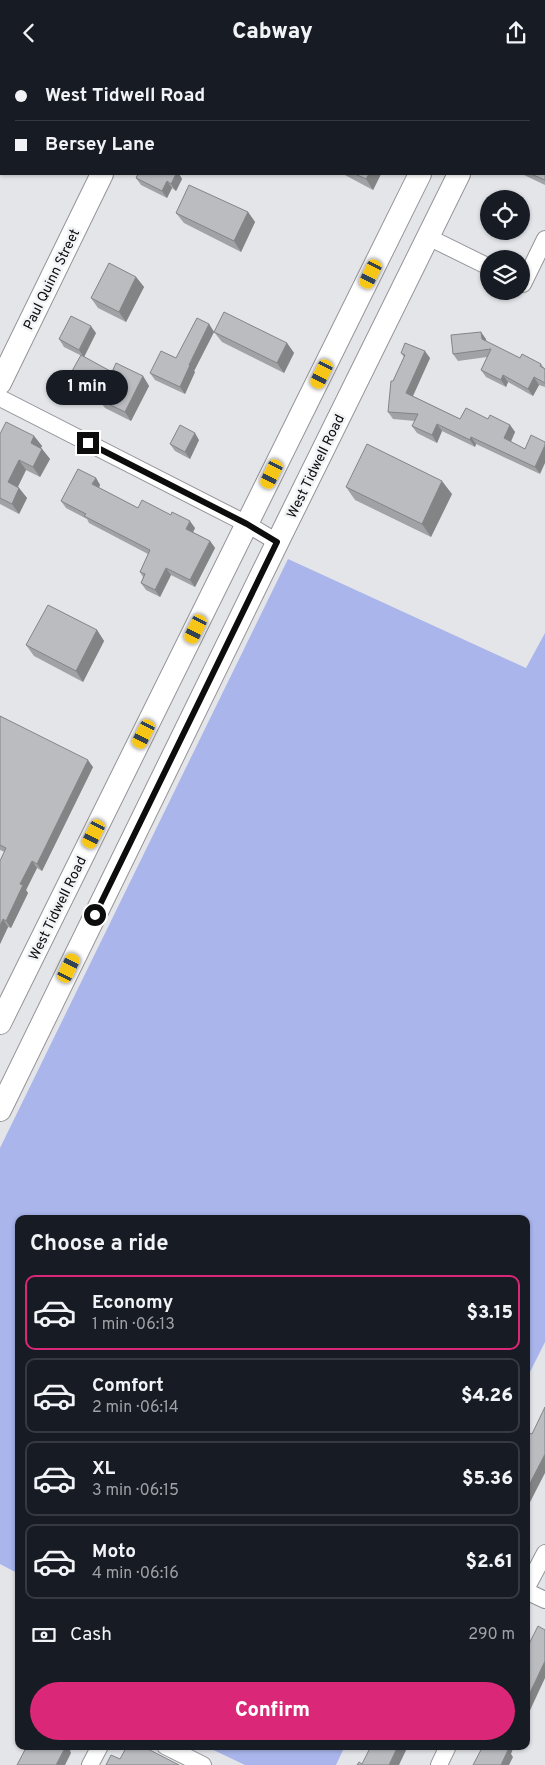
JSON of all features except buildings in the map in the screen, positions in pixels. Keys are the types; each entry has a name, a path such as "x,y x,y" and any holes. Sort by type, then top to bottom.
{"main road":[{"name":"Paul Quinn Street","path":"0,383 102,175"},
{"name":"West Tidwell Road","path":"0,1023 420,175"},
{"name":"West Tidwell Road","path":"0,1109 459,175"},
{"path":"355,307 386,321"},
{"path":"144,734 173,756"}],"street":[{"path":"428,237 480,263"},
{"path":"530,270 545,239"},
{"path":"0,398 247,524 277,542"},
{"path":"530,1582 545,1553"},
{"path":"530,1592 545,1600"},
{"path":"90,1765 98,1750"},
{"path":"173,1750 203,1765"},
{"path":"439,1765 446,1750"}],"shaded area":[{"path":"288,559 526,668 545,633 545,1342 530,1372 530,1215 15,1215 15,1572 0,1564 0,1148"},
{"path":"213,1750 343,1750 336,1765 245,1765"}],"route":[{"path":"88,443 247,524 277,542 95,915"}]}
